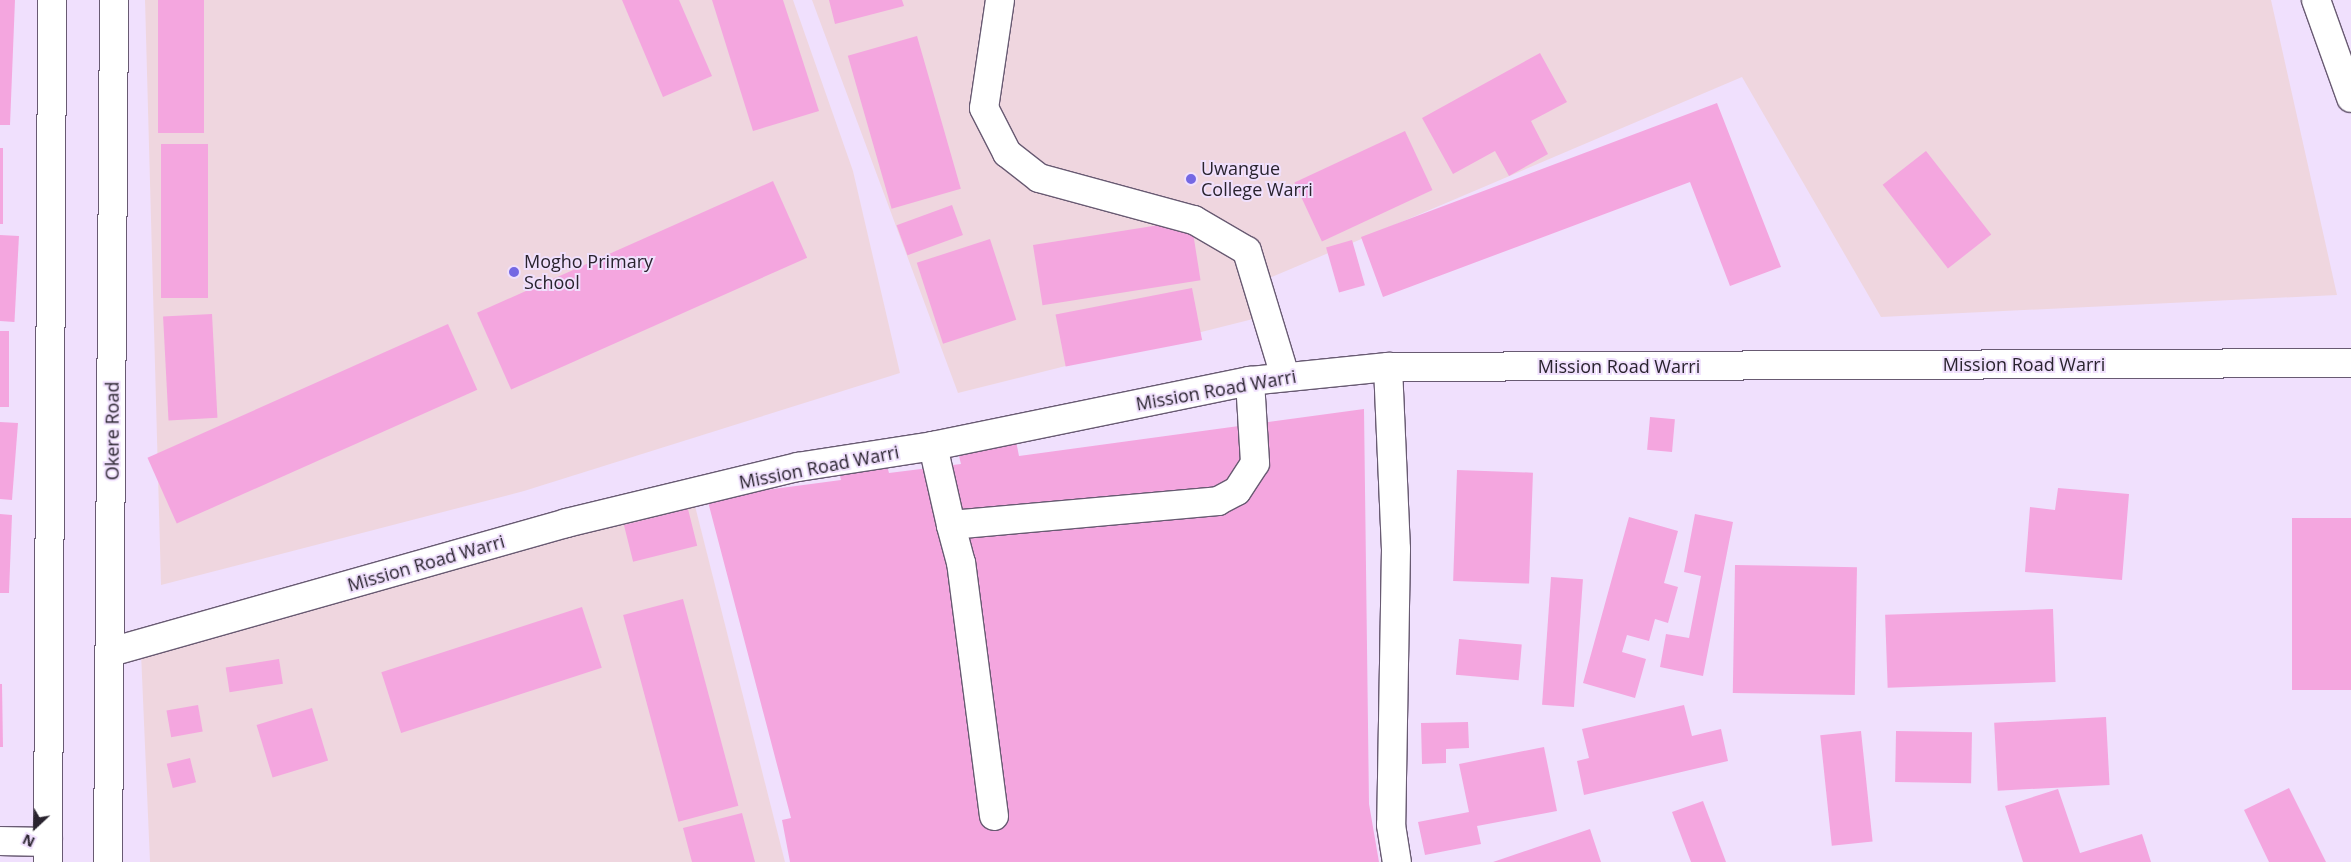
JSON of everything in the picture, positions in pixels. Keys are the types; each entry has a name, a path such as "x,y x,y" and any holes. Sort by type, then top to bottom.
{"street":[{"path":"0,841 48,852 52,0"},
{"name":"Okere Road","path":"108,862 111,652 114,0"},
{"path":"1000,0 984,108 1007,153 1039,178 1194,220 1247,251 1285,376"},
{"path":"2316,0 2351,98"},
{"name":"Mission Road Warri","path":"111,652 566,523 798,467 933,446 1250,381 1285,376 1388,367 2351,363"},
{"path":"1388,367 1396,549 1391,825 1397,862"},
{"path":"951,525 1218,501 1237,490 1255,463 1250,381"},
{"path":"933,446 961,563 994,816"}],"shaded area":[{"name":"Mogho Primary School","path":"145,0 793,0 853,171 900,373 524,491 161,585"},
{"name":"Uwangue College Warri","path":"812,0 2271,0 2337,295 1881,317 1742,77 1265,280 1273,314 958,393"},
{"path":"692,494 785,862 150,862 141,653"}],"building":[{"path":"0,0 15,0 10,125 0,125"},
{"path":"158,0 204,0 204,133 158,133"},
{"path":"622,0 679,0 712,76 663,97"},
{"path":"712,0 783,0 819,111 753,131"},
{"path":"829,0 902,0 904,6 835,24"},
{"path":"917,36 961,189 892,209 848,56"},
{"path":"1540,53 1567,102 1531,121 1548,154 1509,176 1495,151 1453,174 1422,118"},
{"path":"1717,103 1781,267 1730,286 1690,182 1383,297 1361,237"},
{"path":"1405,131 1432,190 1322,241 1294,183"},
{"path":"161,144 208,144 208,298 161,298"},
{"path":"0,148 3,148 3,224 0,224"},
{"path":"1926,151 1991,235 1948,268 1883,185"},
{"path":"773,181 807,258 511,390 477,313"},
{"path":"952,205 963,235 908,255 897,225"},
{"path":"1191,220 1201,280 1043,305 1033,245"},
{"path":"0,235 19,236 14,322 0,321"},
{"path":"990,239 1016,320 943,344 917,263"},
{"path":"1352,240 1365,285 1339,293 1326,247"},
{"path":"1192,288 1202,340 1066,367 1056,315"},
{"path":"212,314 217,418 169,420 163,317"},
{"path":"448,324 477,390 177,524 147,458"},
{"path":"0,331 9,331 9,407 0,407"},
{"path":"1364,409 1369,804 1379,862 790,862 782,820 791,818 707,498 841,480 840,476 886,462 889,473 961,464 957,448 1015,436 1019,456"},
{"path":"1650,417 1675,419 1672,452 1647,450"},
{"path":"0,422 18,423 12,500 0,499"},
{"path":"1457,470 1533,473 1529,584 1453,581"},
{"path":"2058,488 2129,494 2122,580 2025,572 2030,507 2055,510"},
{"path":"688,509 697,546 633,562 624,525"},
{"path":"0,514 12,515 9,593 0,593"},
{"path":"1695,514 1733,522 1703,676 1660,667 1666,634 1689,638 1701,576 1684,572"},
{"path":"1629,517 1678,531 1664,583 1678,587 1668,623 1655,619 1649,641 1627,635 1622,652 1646,659 1635,698 1583,683"},
{"path":"2292,518 2351,518 2351,690 2292,690"},
{"path":"1735,565 1857,567 1855,695 1733,693"},
{"path":"1551,577 1583,579 1574,707 1542,705"},
{"path":"683,599 738,806 678,822 623,615"},
{"path":"582,607 602,668 401,733 381,672"},
{"path":"2053,609 2056,682 1888,688 1885,615"},
{"path":"1459,639 1522,644 1519,680 1456,675"},
{"path":"279,659 283,684 230,692 226,667"},
{"path":"0,684 2,684 3,747 0,747"},
{"path":"198,705 203,732 171,737 166,711"},
{"path":"1684,705 1692,736 1721,729 1728,761 1584,795 1577,761 1589,758 1582,729"},
{"path":"312,708 328,761 273,778 257,725"},
{"path":"2106,717 2110,785 1998,791 1994,723"},
{"path":"1468,722 1469,748 1446,749 1446,763 1422,764 1421,723"},
{"path":"1861,731 1873,841 1832,846 1820,735"},
{"path":"1896,731 1972,732 1971,783 1895,782"},
{"path":"1544,747 1557,811 1477,826 1481,844 1425,855 1418,822 1469,812 1459,764"},
{"path":"190,758 196,782 173,788 167,764"},
{"path":"2289,788 2326,862 2269,862 2244,810"},
{"path":"2058,789 2080,853 2142,834 2151,862 2023,862 2005,806"},
{"path":"1703,801 1726,862 1691,862 1672,812"},
{"path":"742,813 755,862 692,862 683,828"},
{"path":"1590,829 1601,862 1493,862"}],"place":[{"name":"Uwangue College Warri","path":"1191,179"},
{"name":"Mogho Primary School","path":"514,272"}]}
